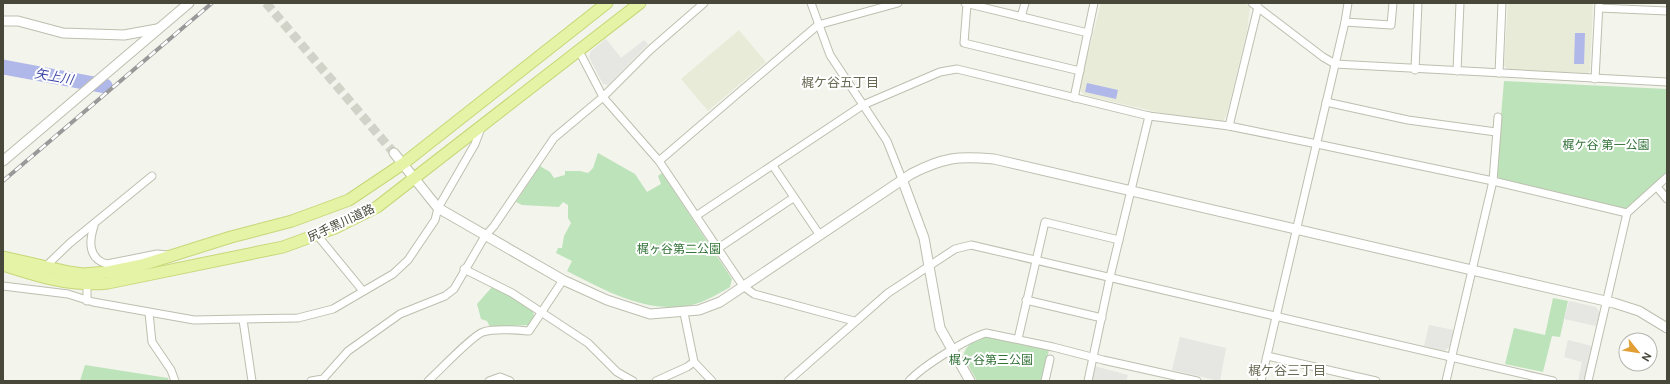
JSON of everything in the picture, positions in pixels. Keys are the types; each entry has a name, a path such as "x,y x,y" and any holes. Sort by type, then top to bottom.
{"main road":[{"name":"尻手黒川道路","path":"3,257 83,274 97,274 142,265 230,237 292,221 349,200 404,163 607,3"},
{"name":"尻手黒川道路","path":"3,265 61,282 87,284 130,279 283,246 317,236 377,207 481,128 640,3"}],"street":[{"path":"3,162 189,3"},
{"path":"310,381 323,379 348,351 400,314 445,296 454,289 464,270 486,236 554,138 603,97 650,50 704,3"},
{"path":"811,3 830,56 887,141 924,238 940,328 970,381"},
{"path":"658,161 818,25 898,3"},
{"path":"1080,71 964,43 966,3 1088,33"},
{"path":"1021,17 1025,3"},
{"path":"1074,98 1094,3"},
{"path":"1261,381 1278,316 1345,22 1348,3"},
{"path":"1345,22 1391,25 1393,3"},
{"path":"1415,70 1418,3"},
{"path":"1457,71 1460,3"},
{"path":"1498,73 1502,3"},
{"path":"1229,126 1255,5 1322,57 1335,64 1415,70 1667,82"},
{"path":"1595,79 1599,5 1667,11"},
{"path":"3,21 18,21 63,33 124,36 159,29"},
{"path":"579,51 603,97 658,161 717,249 744,286 754,294 854,321"},
{"path":"696,216 863,105 940,72 957,69 1149,116 1229,126 1493,181 1627,213"},
{"path":"1326,102 1408,120 1496,132"},
{"path":"1088,381 1110,277 1149,116"},
{"path":"1446,381 1493,181 1498,116"},
{"path":"3,286 68,294 87,301 194,320 298,318 333,309 393,274 408,260 435,220 438,208 475,144 481,128"},
{"path":"394,153 404,163 438,208 563,280 607,300 650,314 684,313 699,310 720,302 902,179 928,165 962,156 994,159 1297,228 1606,301 1639,311 1667,328"},
{"path":"773,166 819,234"},
{"path":"45,267 70,243 94,226 152,176"},
{"path":"1588,381 1627,213 1667,177"},
{"path":"1656,187 1667,199"},
{"path":"717,249 794,198"},
{"path":"1018,339 1045,222 1119,240"},
{"path":"94,226 90,240 91,251 100,262 106,264 157,254 171,256"},
{"path":"317,236 363,291"},
{"path":"788,381 888,292 955,249 971,245 1452,356 1553,381"},
{"path":"464,270 512,293 541,312 588,343 617,372 633,381"},
{"path":"428,381 470,341 483,332 515,329 529,331 563,280"},
{"path":"87,284 87,301"},
{"path":"1026,300 1102,318"},
{"path":"149,313 152,342 171,370 175,381"},
{"path":"684,313 694,362 712,381"},
{"path":"243,320 252,381"},
{"path":"909,381 952,350 976,336 986,333 1018,339 1197,381"},
{"path":"1267,356 1376,381"},
{"path":"1045,381 1050,359"},
{"path":"656,381 687,367 694,362"},
{"path":"488,381 500,377 510,381"}],"shaded area":[{"path":"1101,3 1244,3 1250,7 1247,32 1227,113 1223,122 1157,112 1084,95 1079,89"},
{"path":"1508,3 1593,3 1590,71 1588,73 1509,71 1504,65"},
{"path":"739,30 766,62 708,111 681,79"},
{"path":"606,39 621,58 644,40 648,44 608,85 603,84 589,57 591,51"},
{"path":"1569,301 1596,307 1600,313 1596,326 1564,319"},
{"path":"1429,325 1454,330 1449,347 1444,351 1424,346"},
{"path":"1180,337 1226,348 1220,381 1172,370"},
{"path":"1568,340 1592,346 1585,378 1580,381 1578,381 1582,362 1564,357"},
{"path":"1094,366 1128,375 1126,381 1091,381"}],"green space":[{"name":"梶ケ谷 第一公園","path":"1504,81 1667,89 1667,172 1627,213 1500,179 1496,174"},
{"name":"梶ヶ谷第二公園","path":"598,153 635,174 647,192 661,184 658,176 662,173 732,279 730,287 711,298 696,304 674,307 658,306 627,299 596,286 567,271 572,261 556,253 558,248 562,248 564,236 571,223 568,218 568,205 563,202 559,207 522,205 516,202 540,166 550,172 554,178 565,175 565,171 580,171 588,173 593,168"},
{"path":"492,287 506,293 533,311 534,316 529,325 490,327 487,321 481,319 477,304"},
{"path":"1553,298 1568,301 1560,337 1552,336 1543,372 1505,364 1514,328 1545,335"},
{"name":"梶ヶ谷第三公園","path":"986,337 1049,350 1042,381 977,381 963,356 968,346"},
{"path":"85,365 168,378 169,381 80,381"}],"water":[{"path":"1575,33 1585,33 1584,64 1574,64"},
{"path":"1087,83 1118,90 1116,99 1085,92"}],"waterway":[{"name":"矢上川","path":"3,67 105,86"}],"tunnel":[{"path":"266,3 394,153"}],"railway":[{"path":"3,181 212,3"}],"district":[{"name":"梶ケ谷五丁目","path":"840,82"},
{"name":"梶ケ谷三丁目","path":"1287,370"}]}
